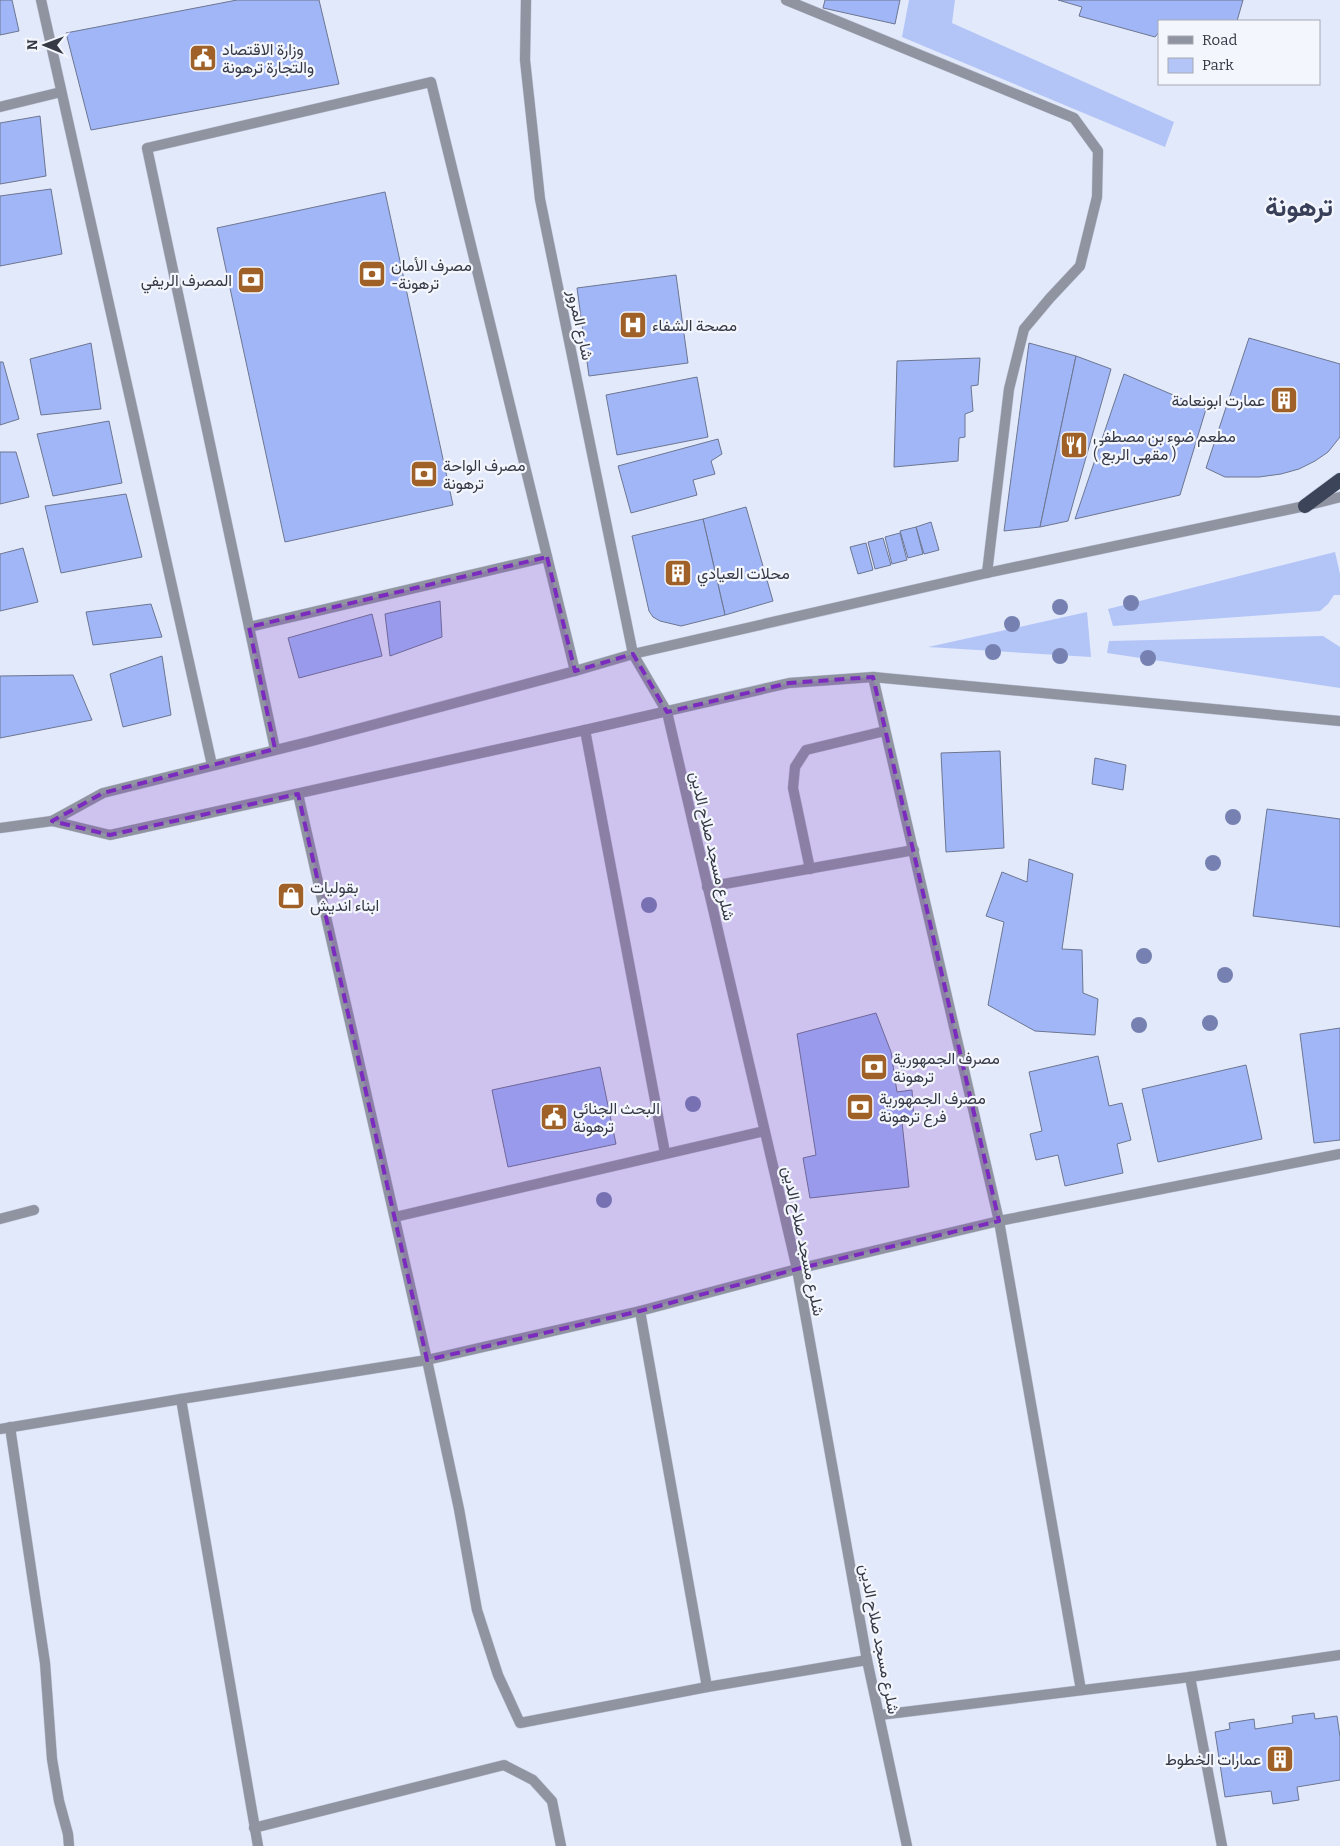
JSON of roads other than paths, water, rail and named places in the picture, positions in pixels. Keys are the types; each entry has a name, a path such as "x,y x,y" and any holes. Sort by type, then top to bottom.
{"highway":[{"path":"1305,506 1340,480"}],"street":[{"path":"40,0 212,765"},
{"name":"شارع المرور","path":"526,0 525,60 540,199 633,654"},
{"path":"786,0 1074,118 1098,151 1097,197 1080,266 1024,329 1009,389 987,573"},
{"path":"275,749 147,148 431,82 575,671"},
{"path":"0,107 61,92"},
{"path":"52,822 104,793 312,741 633,654 987,573 1305,506 1340,496"},
{"path":"249,627 547,557"},
{"name":"شلرع مسجد صلاح الدين","path":"633,654 666,712 797,1269 867,1660 907,1846"},
{"path":"873,677 999,1221 1081,1690"},
{"path":"0,828 52,822 110,835 789,683 873,677 1340,721"},
{"path":"585,730 665,1154"},
{"path":"810,869 793,788 795,767 806,750 885,731"},
{"path":"298,794 427,1360 459,1509 477,1610 498,1675 520,1723 707,1687 867,1660"},
{"path":"707,887 914,850"},
{"path":"394,1217 764,1131"},
{"path":"69,1846 52,1759 45,1663 5,1428 427,1360 640,1312 797,1269 999,1221 1340,1154"},
{"path":"0,1219 34,1210"},
{"path":"640,1312 707,1687"},
{"path":"181,1399 258,1846"},
{"path":"880,1715 1190,1677 1340,1655"},
{"path":"1190,1677 1222,1846"},
{"path":"254,1828 504,1765 533,1780 552,1801 562,1846"}],"place":[{"name":"وزارة الاقتصاد والتجارة ترهونة","path":"203,58"},
{"name":"مصرف الأمان -ترهونة","path":"372,274"},
{"name":"المصرف الريفي","path":"251,280"},
{"name":"مصحة الشفاء","path":"633,325"},
{"name":"عمارت ابونعامة","path":"1284,400"},
{"name":"مطعم ضوء بن مصطفى ( مقهى الربع )","path":"1074,445"},
{"name":"مصرف الواحة ترهونة","path":"424,474"},
{"name":"محلات العيادي","path":"678,573"},
{"name":"بقوليات ابناء انديش","path":"291,896"},
{"name":"مصرف الجمهورية ترهونة","path":"874,1067"},
{"name":"مصرف الجمهورية فرع ترهونة","path":"860,1107"},
{"name":"البحث الجنائي ترهونة","path":"554,1117"},
{"name":"عمارات الخطوط","path":"1280,1759"}],"district":[{"name":"ترهونة","path":"1299,207"}]}
